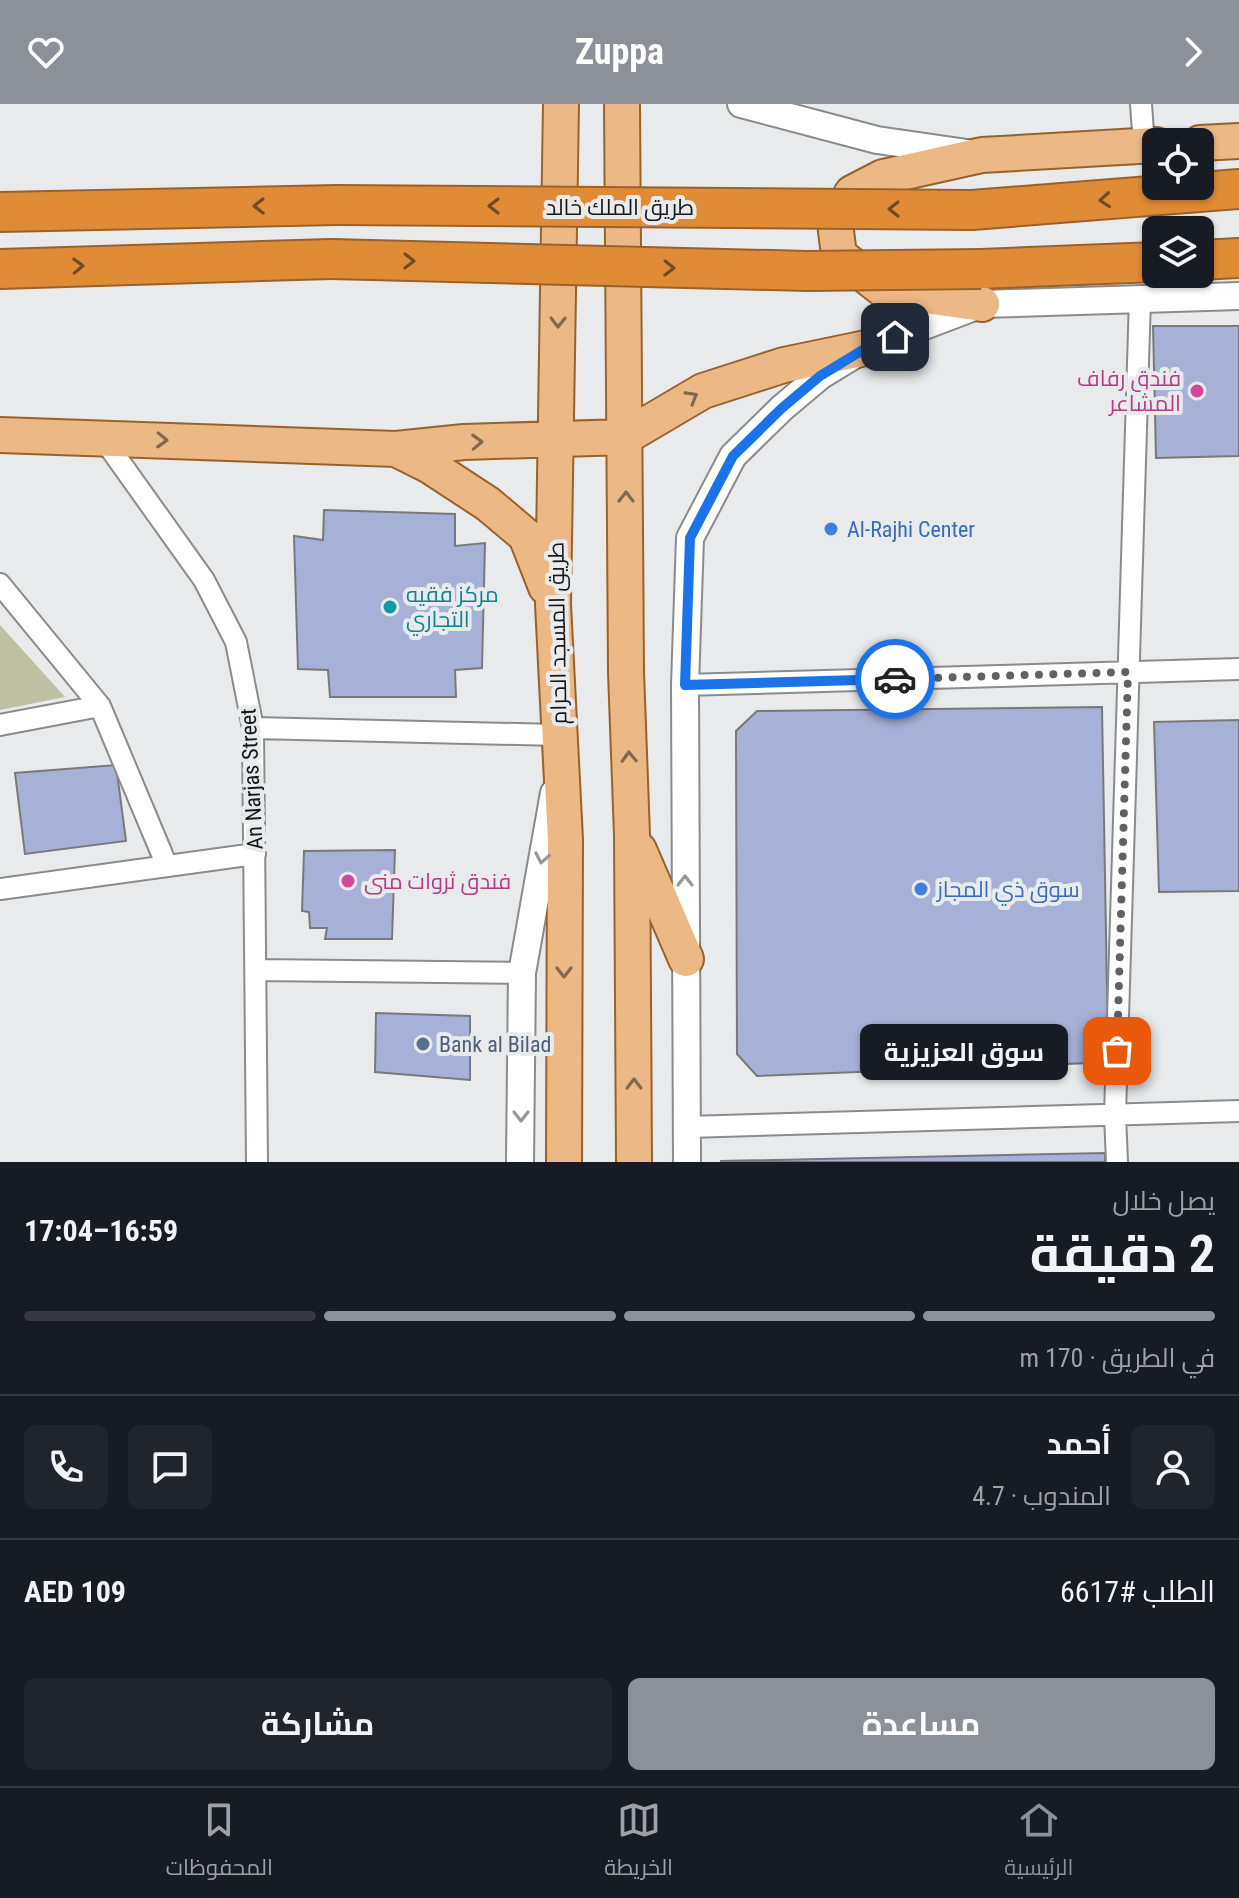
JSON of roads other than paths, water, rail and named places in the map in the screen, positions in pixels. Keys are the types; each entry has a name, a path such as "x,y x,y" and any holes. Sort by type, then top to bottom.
{"highway":[{"name":"طريق الملك خالد","path":"0,212 337,205 972,210 1239,189"},
{"path":"1214,259 1239,258"},
{"path":"0,269 331,259 807,271 982,286 1142,264"}],"main road":[{"name":"طريق المسجد الحرام","path":"561,104 553,604 565,840 564,1162"},
{"path":"606,104 623,156"},
{"path":"622,104 626,672 632,835 634,1162"},
{"path":"1214,142 1239,141"},
{"path":"982,286 884,290 839,255 835,223 852,193 883,177 982,155 1142,146"},
{"path":"0,435 396,449 464,442 625,437 703,391 784,365 866,348"},
{"path":"396,449 430,466 488,504 526,536 553,604"},
{"path":"632,835 686,959"}],"street":[{"path":"741,104 877,140 982,155"},
{"path":"1141,104 1146,128"},
{"path":"687,1162 685,685 690,538 733,456 820,376 982,286 1140,298 1239,296"},
{"path":"1117,1162 1115,1115 1140,298"},
{"name":"An Narjas Street","path":"102,437 204,580 236,642 253,728 257,1162"},
{"path":"0,584 100,706 167,866"},
{"path":"685,685 1239,669"},
{"path":"0,725 100,706"},
{"path":"253,728 560,744 522,973 520,1162"},
{"path":"0,889 255,854"},
{"path":"257,970 522,973"},
{"path":"687,1127 1239,1111"}],"place":[{"name":"فندق رفاف المشاعر","path":"1197,391"},
{"name":"Al-Rajhi Center","path":"831,529"},
{"name":"مركز فقيه التجاري","path":"390,607"},
{"name":"فندق ثروات منى","path":"348,881"},
{"name":"سوق ذي المجاز","path":"921,889"},
{"name":"Bank al Bilad","path":"423,1044"},
{"name":"سوق العزيزية","path":"1117,1051"}]}
